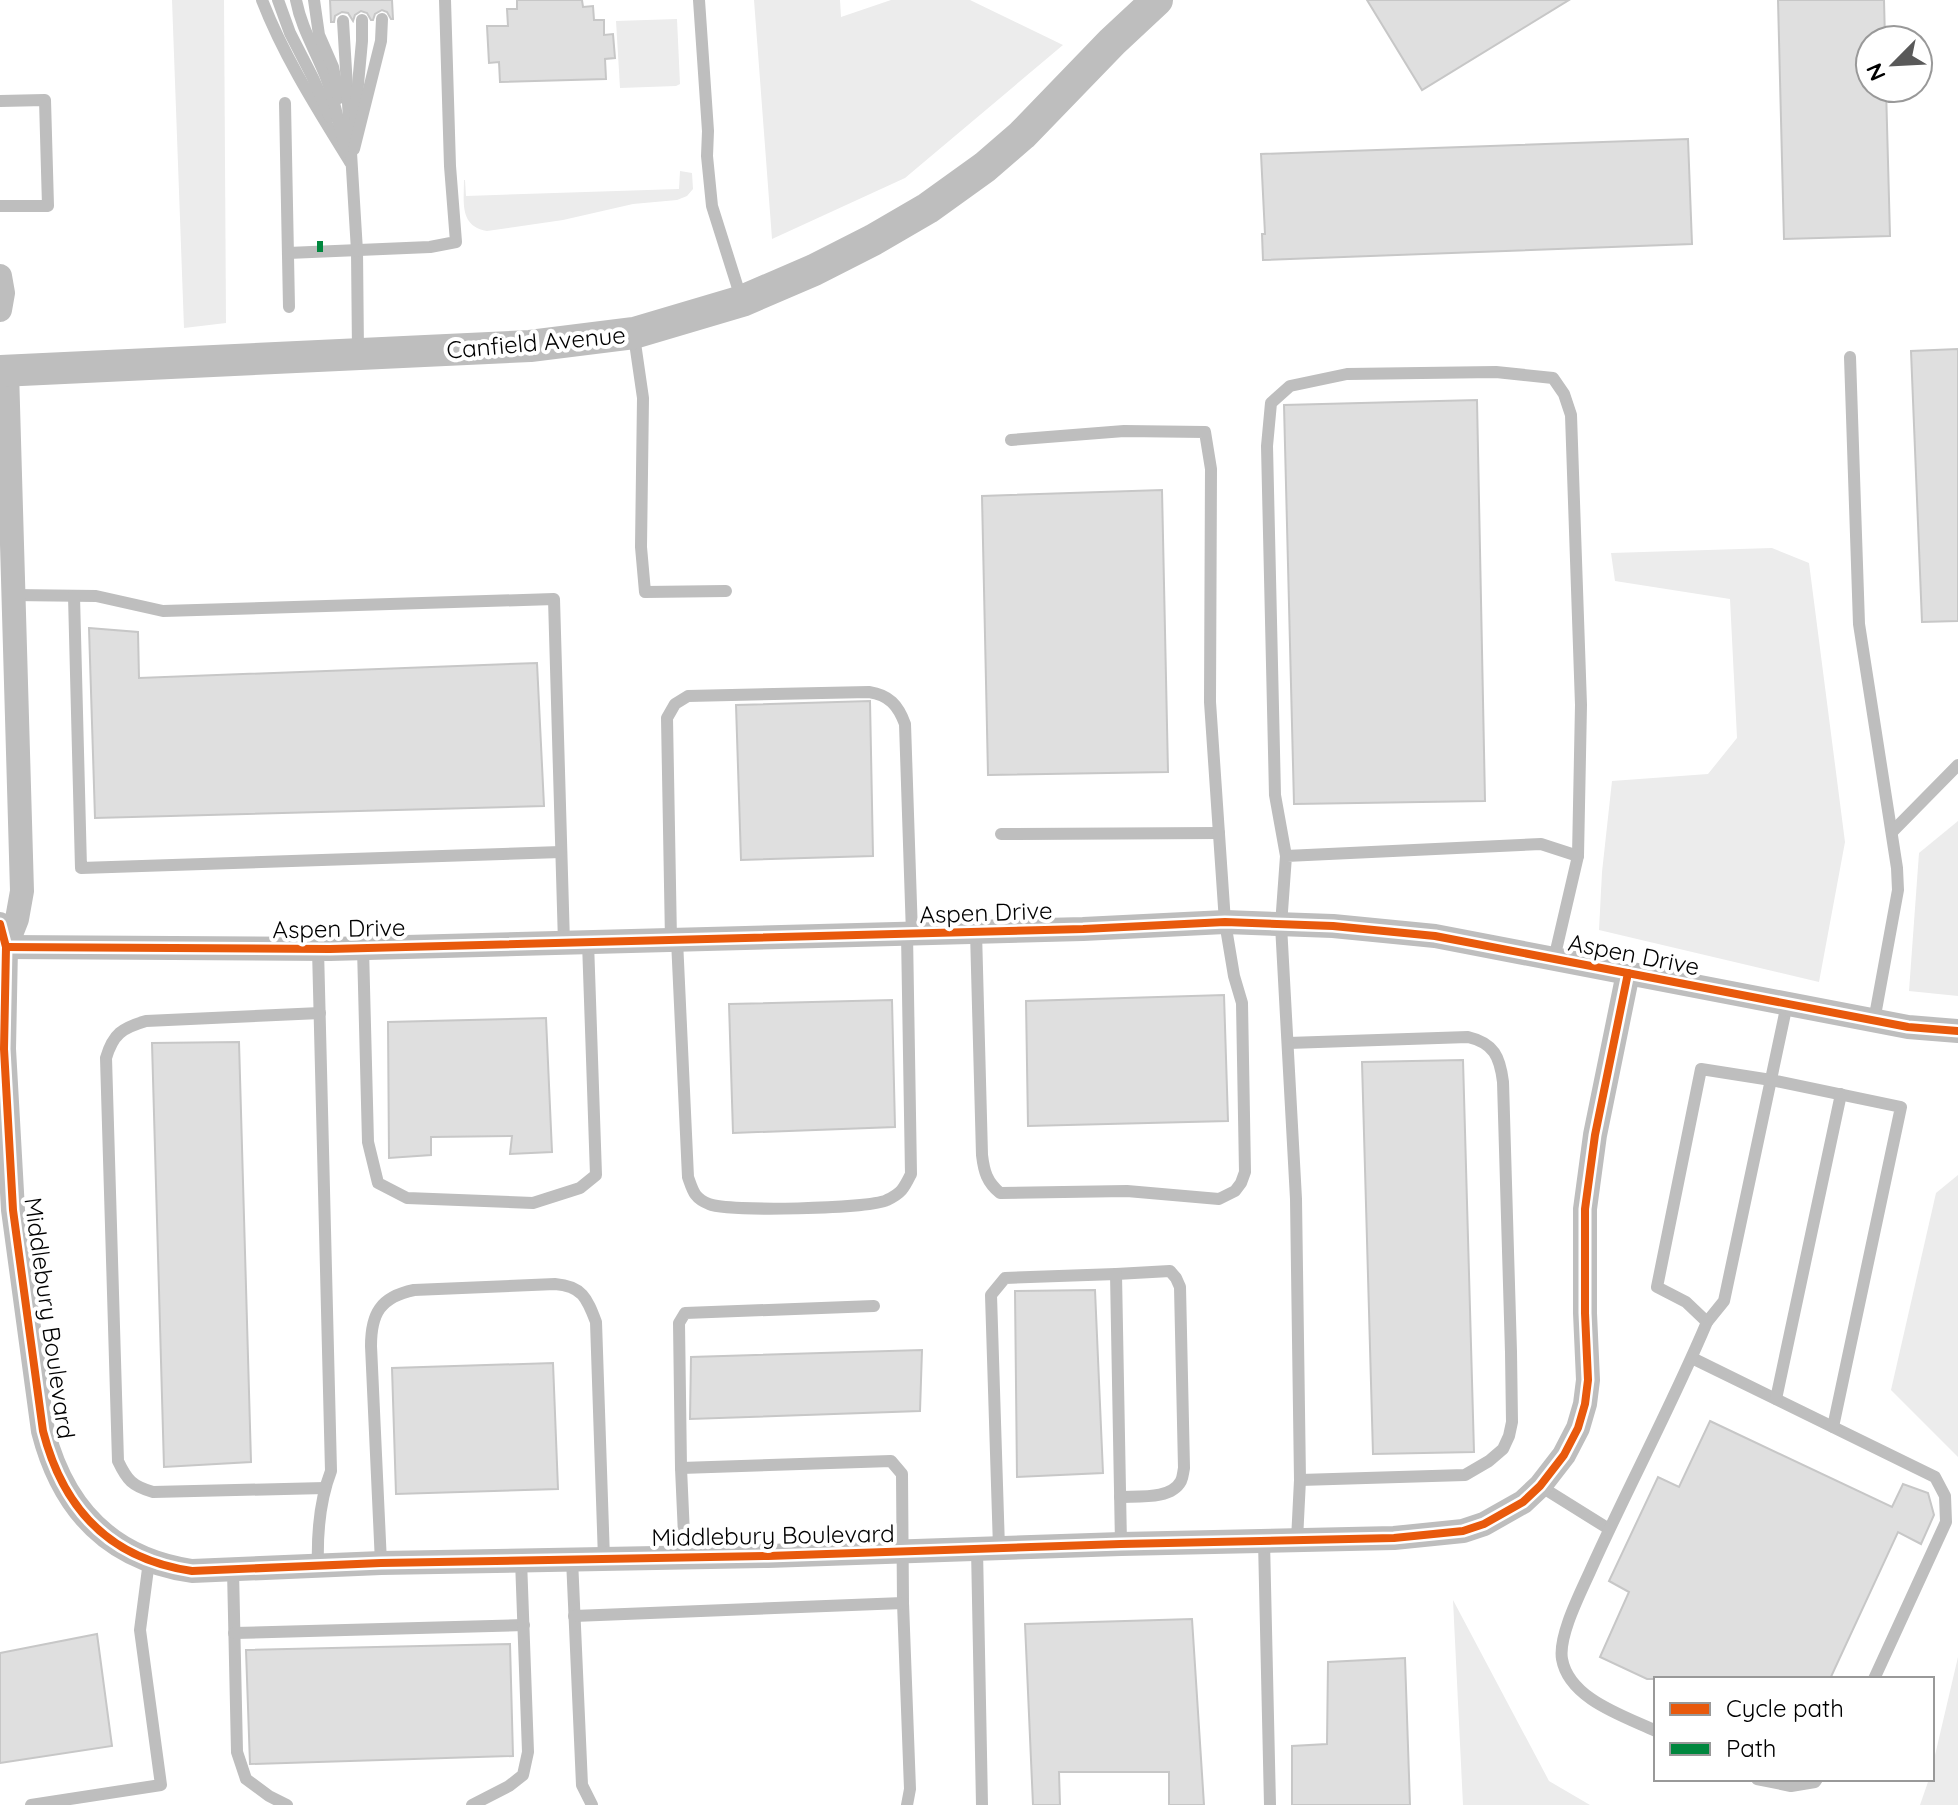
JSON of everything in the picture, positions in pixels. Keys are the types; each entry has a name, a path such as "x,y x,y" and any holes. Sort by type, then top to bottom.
{"street":[{"name":"Canfield Avenue","path":"2,367 530,346 634,333 742,301 873,240 928,208 985,167 1022,135 1157,0"},
{"path":"0,276 3,293 0,310"},
{"name":"Middlebury Boulevard","path":"2,367 22,891 17,919 3,936 4,1119 20,1274 43,1431 54,1469 71,1499 114,1542 165,1567 192,1571 381,1563 1394,1538 1463,1531 1484,1524 1523,1502 1540,1486 1564,1455 1578,1428 1585,1404 1588,1380 1585,1209 1595,1135 1628,973"},
{"name":"Aspen Drive","path":"3,936 318,949 1083,929 1225,922 1333,926 1435,936 1874,1021 1958,1031"}],"lane":[{"path":"262,0 302,82 351,164"},
{"path":"278,0 290,33 351,164"},
{"path":"296,0 308,40 324,72 351,164"},
{"path":"314,0 319,35 333,67 351,164"},
{"path":"288,253 430,247 456,242 450,166 445,0"},
{"path":"699,0 712,206 742,301"},
{"path":"351,164 381,41 382,19"},
{"path":"351,164 362,20"},
{"path":"343,21 357,251 358,355"},
{"path":"0,101 45,100 48,206 0,206"},
{"path":"285,103 289,307"},
{"path":"634,333 643,398 641,547 645,592 726,591"},
{"path":"1850,357 1859,624 1892,832 1898,890 1874,1021"},
{"path":"1297,1540 1300,1480 1296,1199 1281,925 1286,856 1275,795 1267,446 1271,403 1290,386 1347,374 1496,372 1553,378 1564,394 1571,415 1581,705 1578,856 1554,959"},
{"path":"976,932 982,1155 984,1173 992,1186 1000,1193 1127,1191 1219,1199 1235,1191 1245,1172 1242,1003 1225,922 1210,702 1211,469 1205,432 1124,431 1011,440"},
{"path":"12,595 96,596 163,611 554,599 561,852 576,942 596,1175 580,1188 533,1203 407,1198 378,1183 368,1142 363,948"},
{"path":"74,596 81,868 561,852"},
{"path":"869,692 891,700 905,724 910,934 911,1174 902,1192 884,1202 861,1206 733,1209 711,1205 694,1195 688,1177 674,940 667,718 675,704 688,696 869,692"},
{"path":"1892,832 1958,765"},
{"path":"1001,834 1219,833"},
{"path":"1286,856 1541,844 1578,856"},
{"path":"318,949 331,1471 317,1536 318,1566"},
{"path":"1654,1730 1597,1703 1572,1682 1562,1658 1567,1624 1707,1322 1724,1301 1787,1004"},
{"path":"320,1013 146,1021 120,1031 110,1042 106,1058 118,1461 125,1476 137,1488 153,1492 325,1488"},
{"path":"1288,1043 1468,1037 1484,1043 1495,1054 1503,1082 1511,1352 1512,1422 1509,1436 1503,1449 1473,1472 1465,1475 1300,1480"},
{"path":"1707,1322 1686,1302 1657,1287 1701,1069 1901,1107 1833,1427"},
{"path":"1776,1399 1841,1094"},
{"path":"982,1805 991,1295 1005,1278 1170,1271 1176,1278 1180,1287 1184,1468 1180,1482 1173,1490 1160,1495 1120,1497"},
{"path":"1116,1274 1121,1544"},
{"path":"381,1563 371,1346 374,1317 390,1299 414,1290 555,1284 569,1285 581,1292 596,1322 604,1559"},
{"path":"685,1557 679,1323 685,1313 874,1306"},
{"path":"1692,1358 1935,1477 1945,1496 1946,1522 1875,1677"},
{"path":"681,1468 891,1461 902,1474 910,1789 907,1805"},
{"path":"1540,1486 1609,1529"},
{"path":"1264,1541 1270,1805"},
{"path":"572,1559 582,1785 592,1805"},
{"path":"472,1805 523,1775 528,1752 521,1560"},
{"path":"31,1805 161,1785 140,1630 149,1561"},
{"path":"233,1570 237,1752 246,1779 287,1805"},
{"path":"574,1616 903,1603"},
{"path":"234,1633 524,1625"},
{"path":"1767,1781 1791,1786 1816,1781"}],"shaded area":[{"path":"172,0 224,0 226,323 184,328"},
{"path":"754,0 840,0 841,17 891,0 970,0 1063,45 905,178 772,239"},
{"path":"677,19 680,84 620,88 616,21"},
{"path":"680,171 692,173 693,189 677,200 633,204 563,220 487,231 472,224 465,212 464,180 466,196 679,189"},
{"path":"1772,548 1809,563 1845,842 1819,982 1599,930 1612,781 1708,774 1737,738 1730,599 1615,581 1611,553"},
{"path":"1958,821 1958,996 1909,991 1919,853"},
{"path":"1958,1175 1958,1457 1891,1390 1936,1193"},
{"path":"1453,1600 1549,1781 1590,1805 1463,1805"},
{"path":"1958,1657 1958,1805 1920,1805 1928,1781 1934,1781 1934,1759"}],"building":[{"path":"330,0 392,0 393,19 382,10 371,20 367,13 361,11 353,21 348,13 342,12 331,22"},
{"path":"517,0 582,0 583,7 593,6 594,20 604,20 604,35 613,34 615,58 605,59 606,79 500,82 499,62 489,63 487,26 508,26 507,9 517,9"},
{"path":"1367,0 1569,0 1422,90"},
{"path":"1778,0 1884,0 1885,24 1854,24 1854,104 1886,104 1890,236 1784,239"},
{"path":"1688,139 1692,244 1263,260 1262,234 1265,234 1261,154"},
{"path":"1958,349 1958,621 1922,622 1911,351"},
{"path":"1477,400 1485,801 1294,804 1284,405"},
{"path":"1162,490 1168,772 988,775 982,496"},
{"path":"89,628 138,632 139,678 537,663 544,806 95,818"},
{"path":"870,701 873,856 741,860 736,705"},
{"path":"1224,995 1228,1121 1028,1126 1026,1001"},
{"path":"892,1000 895,1127 733,1133 729,1004"},
{"path":"546,1018 552,1152 510,1154 512,1136 431,1137 431,1155 389,1158 388,1022"},
{"path":"239,1042 251,1462 164,1467 152,1043"},
{"path":"1463,1060 1474,1452 1373,1454 1362,1062"},
{"path":"1095,1290 1103,1473 1017,1477 1015,1291"},
{"path":"922,1350 920,1411 690,1419 691,1357"},
{"path":"553,1363 558,1489 396,1494 392,1368"},
{"path":"1710,1421 1892,1507 1903,1484 1928,1493 1934,1515 1921,1544 1898,1532 1831,1677 1647,1679 1600,1657 1629,1592 1609,1581 1658,1477 1679,1487"},
{"path":"1192,1619 1204,1805 1169,1805 1169,1772 1059,1772 1060,1805 1033,1805 1025,1624"},
{"path":"97,1634 112,1746 0,1763 0,1653"},
{"path":"510,1644 513,1756 250,1764 246,1650"},
{"path":"1405,1658 1410,1805 1292,1805 1292,1746 1327,1744 1328,1662"}],"marked path":[{"path":"320,241 320,252"}],"cycle path":[{"path":"6,947 330,949 1083,929 1225,922 1333,926 1435,936 1908,1027 1958,1031"},
{"path":"0,924 6,947 4,1049 13,1210 43,1431 63,1484 94,1526 137,1555 192,1571 381,1563 768,1556 1394,1538 1463,1531 1484,1524 1523,1502 1540,1486 1564,1455 1578,1428 1585,1404 1588,1380 1585,1209 1595,1135 1628,973"}]}
